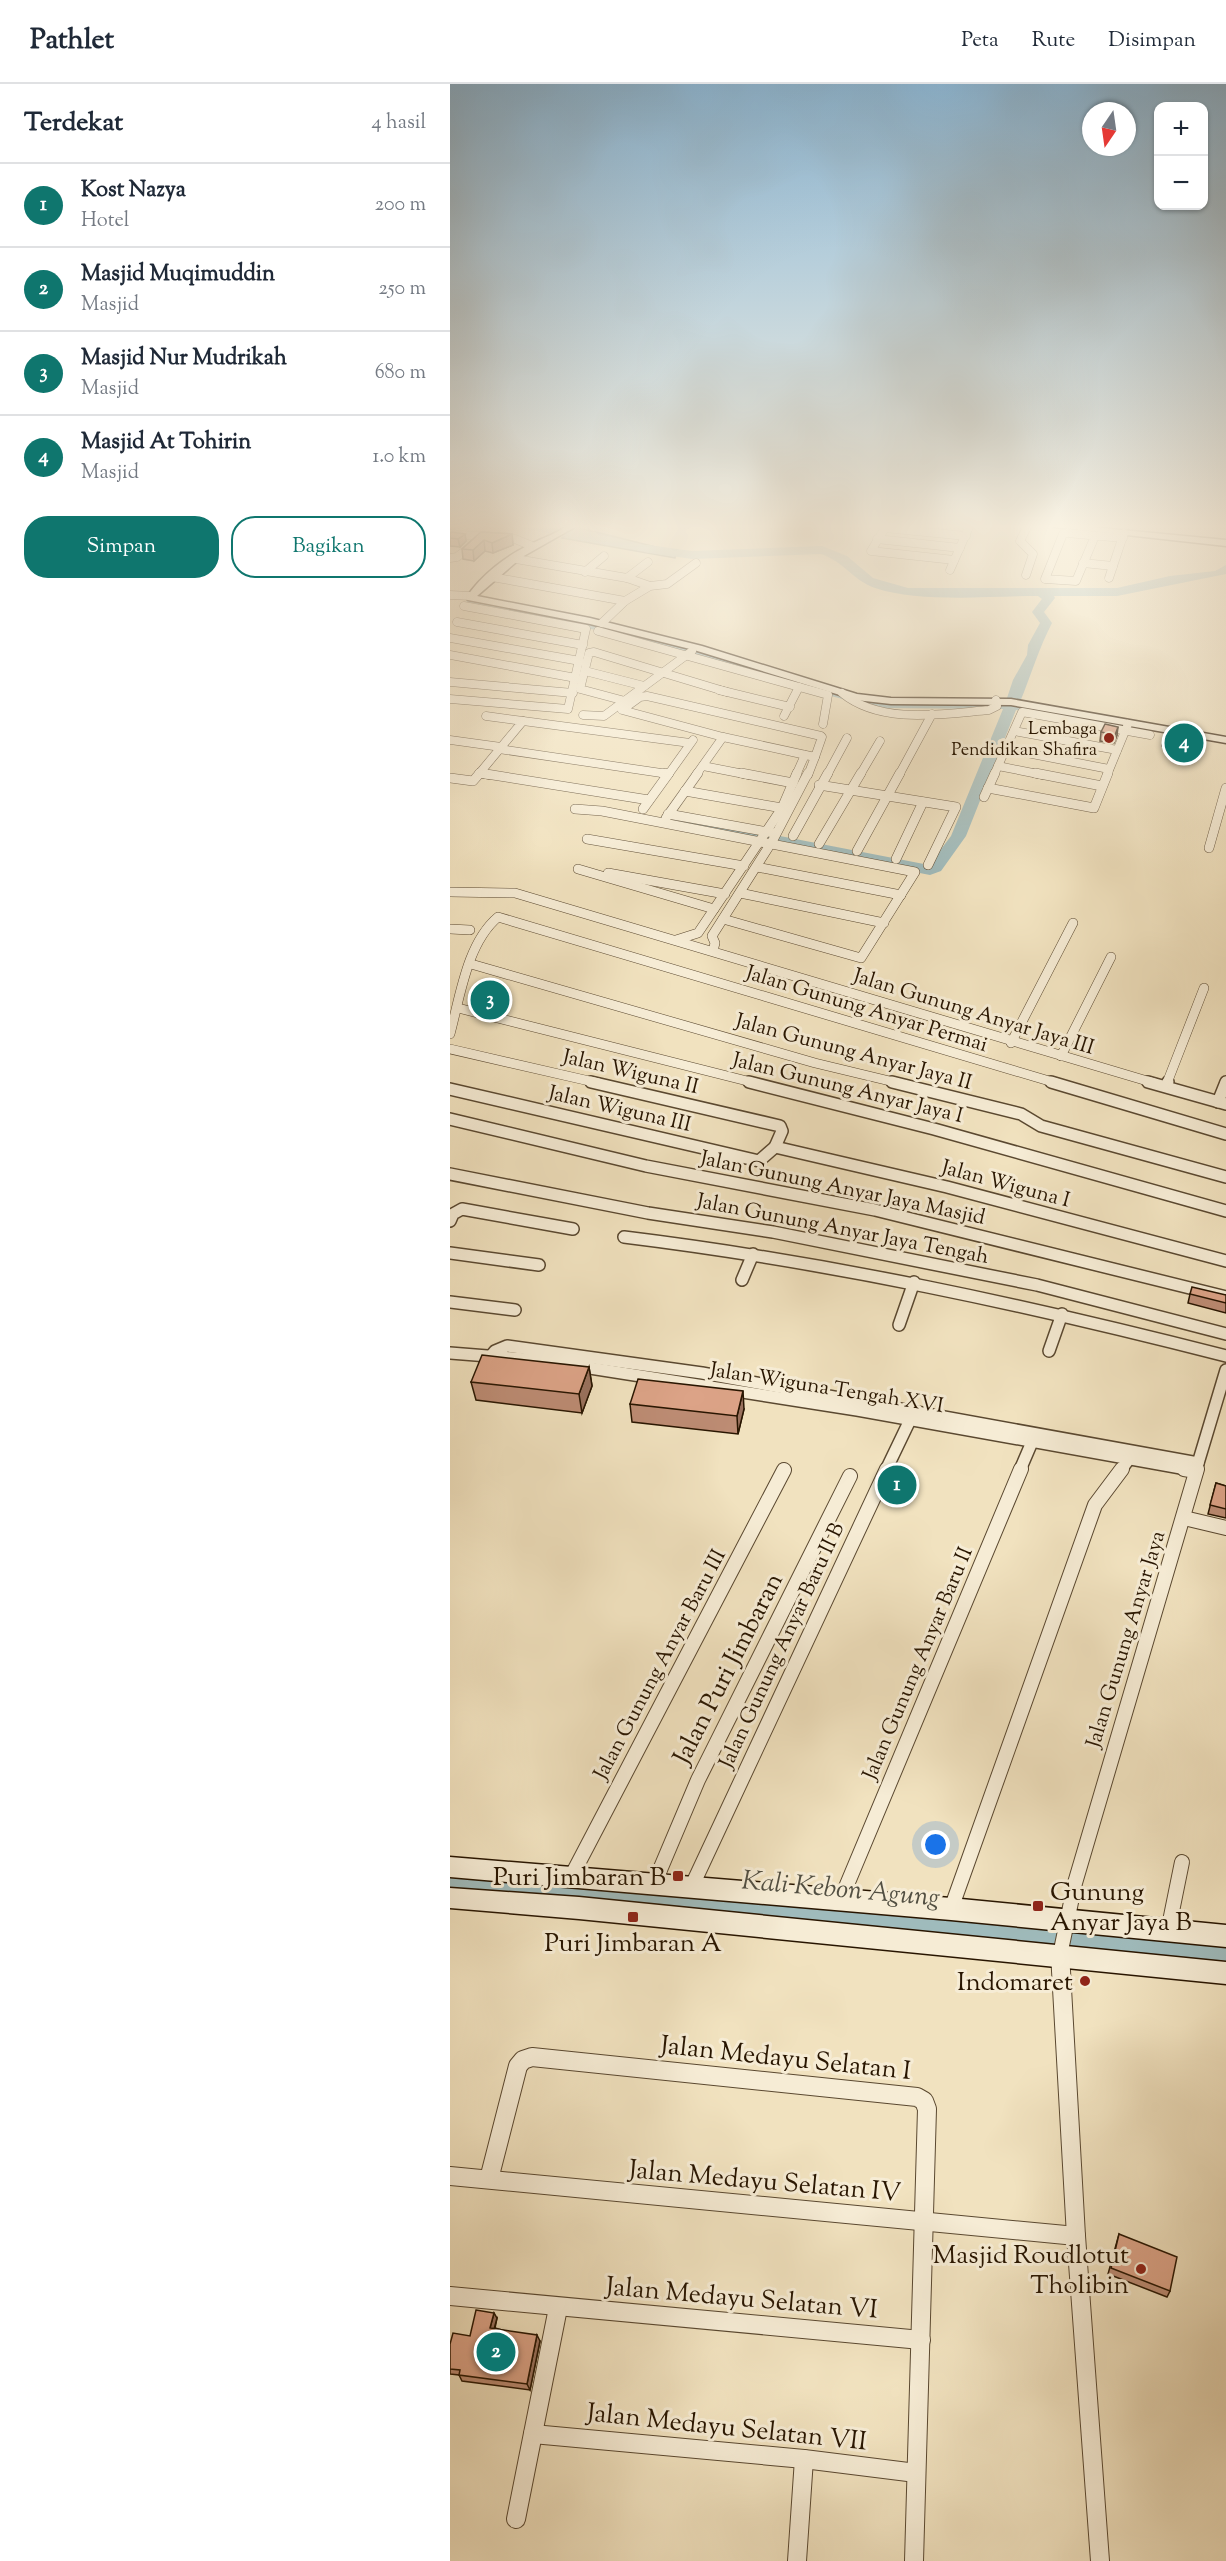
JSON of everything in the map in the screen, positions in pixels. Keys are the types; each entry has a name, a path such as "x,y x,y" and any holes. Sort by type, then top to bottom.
{"street":[{"path":"480,643 580,661"},
{"path":"450,699 565,710 570,708 583,645 570,643"},
{"path":"659,643 845,697 876,710 932,714 989,710 997,703"},
{"path":"625,701 583,690 580,687 589,652 727,692"},
{"path":"583,715 604,716 656,677 667,673 695,652"},
{"path":"695,652 828,695 823,724"},
{"path":"450,655 492,663 493,668 576,678"},
{"path":"585,671 644,686"},
{"path":"656,677 790,707"},
{"path":"450,682 573,693"},
{"path":"784,716 799,687"},
{"path":"712,936 775,839 802,792 816,756 822,737 647,696 640,697 622,711 723,737 816,756"},
{"path":"845,697 891,701 1016,702 1127,726 1150,735"},
{"path":"1127,726 1094,807 987,790 1020,713 1027,712 1127,726 1226,740"},
{"path":"857,851 932,714"},
{"path":"486,716 692,741 643,809"},
{"path":"450,778 472,781 523,721"},
{"path":"1014,731 1117,750"},
{"path":"723,737 667,816 763,837"},
{"path":"793,836 819,785 847,738"},
{"path":"450,740 500,749 670,771"},
{"path":"819,844 880,741"},
{"path":"450,747 500,749"},
{"path":"1006,749 1109,769"},
{"path":"698,933 782,808 805,755"},
{"path":"703,766 793,783"},
{"path":"998,766 1102,786"},
{"path":"479,773 649,800"},
{"path":"819,785 956,807 928,865"},
{"path":"1209,848 1226,788"},
{"path":"685,791 782,808"},
{"path":"896,859 923,802"},
{"path":"575,809 602,811 775,839 915,872 866,950 800,939 723,919"},
{"path":"587,839 744,866"},
{"path":"757,867 901,896"},
{"path":"714,909 582,870 725,894"},
{"name":"Jalan Gunung Anyar Jaya III","path":"450,892 515,893 1011,1043 1222,1103"},
{"path":"740,893 884,923"},
{"name":"Jalan Gunung Anyar Permai","path":"471,964 484,931 498,917 1226,1134"},
{"path":"1011,1043 1073,923"},
{"path":"450,929 470,930"},
{"path":"676,940 698,933 712,936"},
{"path":"712,936 715,943 713,951"},
{"path":"1061,1056 1111,957"},
{"path":"450,1034 471,964"},
{"name":"Jalan Gunung Anyar Jaya II","path":"471,964 815,1063 1021,1114 1041,1126 1226,1177"},
{"path":"1166,1086 1204,988"},
{"name":"Jalan Gunung Anyar Jaya I","path":"458,1008 934,1129 1226,1211"},
{"name":"Jalan Wiguna II","path":"450,1049 780,1126 782,1131 775,1147"},
{"path":"1222,1103 1226,1081"},
{"name":"Jalan Wiguna III","path":"450,1089 759,1161 775,1147"},
{"name":"Jalan Gunung Anyar Jaya Masjid","path":"450,1119 646,1166 875,1210 1226,1298"},
{"name":"Jalan Wiguna I","path":"775,1147 947,1187 1226,1261"},
{"name":"Jalan Gunung Anyar Jaya Tengah","path":"450,1174 648,1213 773,1232 1037,1285 1226,1334"},
{"path":"450,1221 453,1214 462,1209 573,1228"},
{"path":"624,1238 753,1254 914,1282 1062,1314 1226,1356"},
{"path":"450,1253 539,1265"},
{"path":"742,1280 753,1254"},
{"path":"899,1325 914,1282"},
{"path":"450,1302 515,1310"},
{"path":"1049,1351 1062,1314"},
{"path":"490,1357 495,1351 507,1346 702,1373 1197,1467"},
{"name":"Jalan Wiguna Tengah XVI","path":"450,1353 539,1360 910,1420 1129,1459 1197,1467"},
{"name":"Jalan Gunung Anyar Jaya","path":"1100,2561 1076,2236 1060,1952 1095,1812 1226,1370"},
{"name":"Jalan Gunung Anyar Baru II B","path":"691,1888 910,1420"},
{"name":"Jalan Gunung Anyar Baru II","path":"841,1899 1032,1442"},
{"path":"951,1909 1095,1504 1129,1459"},
{"name":"Jalan Gunung Anyar Baru III","path":"571,1877 784,1470"},
{"name":"Jalan Puri Jimbaran","path":"654,1884 698,1780 850,1476"},
{"path":"1184,1518 1226,1528"},
{"path":"1167,1930 1182,1862"},
{"path":"450,1867 951,1909 1065,1926 1167,1930 1226,1936"},
{"path":"450,1898 1060,1952 1226,1973"},
{"name":"Jalan Medayu Selatan I","path":"489,2179 518,2066 523,2060 532,2057 917,2097 924,2101 927,2109 926,2220 914,2561"},
{"name":"Jalan Medayu Selatan IV","path":"450,2176 1076,2236"},
{"name":"Jalan Medayu Selatan VI","path":"450,2296 558,2308 921,2340"},
{"path":"516,2519 558,2308"},
{"name":"Jalan Medayu Selatan VII","path":"533,2434 804,2459 916,2473"},
{"path":"796,2561 804,2459"}],"building":[{"path":"1105,724 1118,727 1115,735 1101,732"},
{"path":"1171,731 1204,737 1199,749 1163,742"},
{"path":"483,987 504,993 495,1003 473,997"},
{"path":"1192,1287 1226,1295 1226,1303 1190,1294"},
{"path":"482,1355 589,1367 579,1394 471,1382"},
{"path":"638,1379 743,1391 737,1416 630,1404"},
{"path":"893,1469 911,1473 906,1484 889,1479"},
{"path":"1216,1483 1226,1486 1226,1509 1210,1505"},
{"name":"Masjid Roudlotut Tholibin","path":"1119,2234 1177,2257 1170,2291 1111,2268"},
{"path":"476,2310 494,2313 490,2328 537,2335 527,2384 459,2375 460,2370 450,2369 450,2344 453,2333 470,2336"}],"waterway":[{"path":"658,643 760,670"},
{"path":"1011,705 1020,680 1034,655 1035,643"},
{"path":"836,693 877,704 1011,705"},
{"path":"673,820 930,870 935,868 958,836 979,779 1011,705"},
{"path":"1011,705 1078,717"},
{"name":"Kali Kebon Agung","path":"450,1881 1083,1938 1226,1957"}],"place":[{"name":"Lembaga Pendidikan Shafira","path":"1109,738"},
{"name":"Masjid At Tohirin","path":"1184,743"},
{"name":"Masjid Nur Mudrikah","path":"490,1000"},
{"name":"Kost Nazya","path":"897,1485"},
{"name":"Puri Jimbaran B","path":"678,1876"},
{"name":"Gunung Anyar Jaya B","path":"1038,1906"},
{"name":"Puri Jimbaran A","path":"633,1917"},
{"name":"Indomaret","path":"1085,1981"},
{"name":"Masjid Roudlotut Tholibin","path":"1141,2269"},
{"name":"Masjid Muqimuddin","path":"496,2352"}]}
